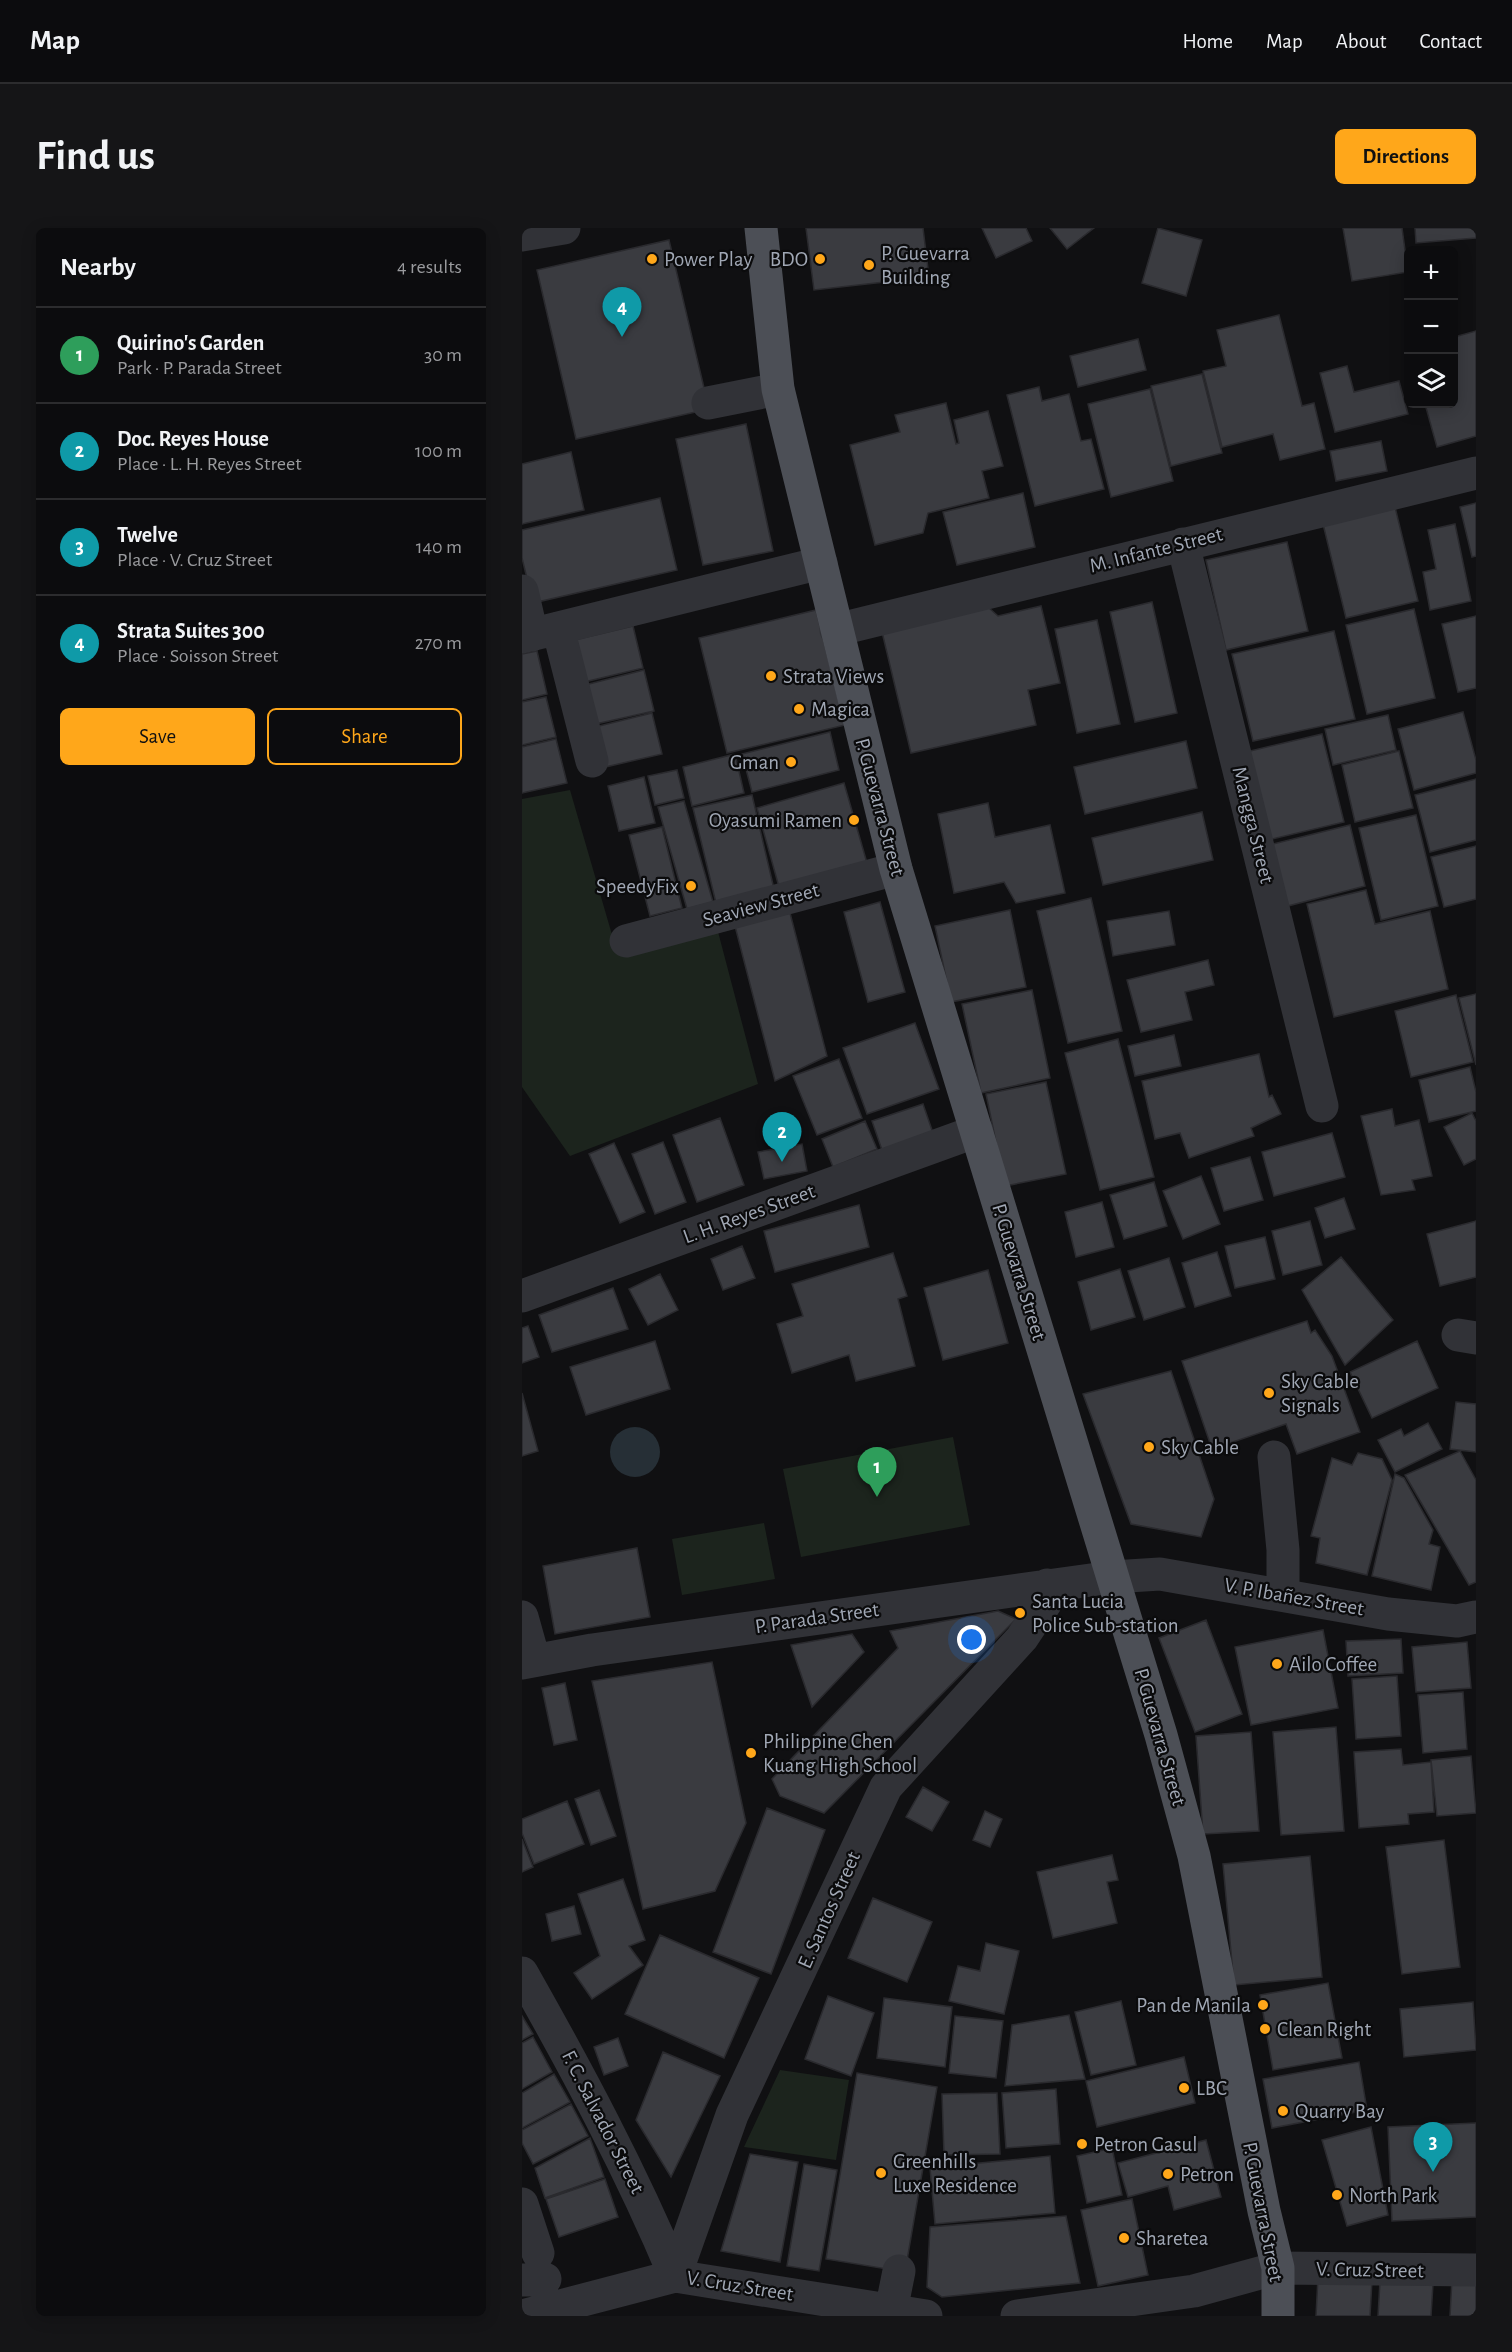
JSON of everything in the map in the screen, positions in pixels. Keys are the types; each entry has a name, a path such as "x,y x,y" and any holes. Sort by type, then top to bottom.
{"main road":[{"name":"P. Guevarra Street","path":"761,228 778,389 836,630 849,713 1112,1576 1194,1856 1264,2211 1278,2268 1278,2316"}],"street":[{"path":"522,235 564,228"},
{"path":"708,403 778,389"},
{"name":"M. Infante Street","path":"836,630 1476,472"},
{"name":"Mangga Street","path":"1183,544 1322,1106"},
{"path":"537,633 821,563"},
{"path":"522,591 537,633 592,761"},
{"name":"Seaview Street","path":"626,941 896,869"},
{"name":"L. H. Reyes Street","path":"522,1296 977,1131"},
{"path":"1274,1457 1283,1550 1283,1594"},
{"name":"V. P. Ibañez Street","path":"1112,1576 1160,1575 1283,1594 1388,1614 1457,1621 1476,1617"},
{"name":"P. Parada Street","path":"528,1661 1112,1576"},
{"name":"E. Santos Street","path":"675,2276 732,2115 886,1787 1027,1631 1046,1602 1047,1585"},
{"path":"522,1617 528,1661"},
{"name":"F. C. Salvador Street","path":"522,1973 581,2076 628,2169 675,2276"},
{"path":"522,2204 535,2271"},
{"name":"V. Cruz Street","path":"1017,2316 1194,2291 1278,2268 1476,2270"},
{"path":"891,2310 899,2271"},
{"name":"V. Cruz Street","path":"522,2316 675,2276 926,2316"}],"shaded area":[{"path":"570,790 617,952 716,924 758,1084 570,1156 522,1087 522,799"},
{"path":"635,1427 653,1434 660,1452 653,1470 635,1477 617,1470 610,1452 617,1434"},
{"path":"953,1437 970,1525 801,1557 783,1469"},
{"path":"764,1523 775,1579 682,1595 672,1539"},
{"path":"780,2070 849,2080 836,2160 744,2147"}],"building":[{"name":"P. Guevarra Building","path":"806,228 923,228 929,277 814,290"},
{"path":"982,228 1026,228 1032,241 996,258"},
{"path":"1050,228 1094,228 1067,249"},
{"path":"1158,228 1202,240 1186,296 1142,283"},
{"path":"1343,228 1402,228 1404,273 1352,281"},
{"path":"1415,228 1476,228 1476,238 1416,243"},
{"path":"669,240 709,409 576,439 537,270"},
{"path":"1279,315 1302,406 1314,403 1325,449 1280,460 1273,434 1222,447 1203,371 1226,366 1217,330"},
{"path":"1476,331 1476,436 1437,447 1426,408 1458,408 1458,336"},
{"path":"1138,339 1146,370 1078,387 1070,356"},
{"path":"1347,366 1354,392 1399,381 1404,408 1406,408 1408,414 1335,432 1320,373"},
{"path":"1202,374 1222,453 1171,466 1151,386"},
{"path":"1039,387 1042,401 1069,394 1081,441 1091,439 1104,489 1035,506 1007,395"},
{"path":"1150,389 1173,481 1111,497 1088,404"},
{"path":"946,403 956,444 959,443 954,420 988,411 1003,466 982,471 989,498 928,513 923,533 875,545 850,445 900,432 895,415"},
{"path":"746,424 773,551 703,565 676,439"},
{"path":"1381,441 1387,471 1336,481 1330,451"},
{"path":"571,452 584,510 522,524 522,464"},
{"path":"1023,493 1035,547 957,565 943,512"},
{"path":"660,498 677,570 533,603 522,558 522,530"},
{"path":"1476,503 1476,556 1472,557 1460,507"},
{"path":"1395,507 1418,601 1346,618 1323,524"},
{"path":"1455,524 1471,601 1430,610 1423,572 1436,569 1428,530"},
{"path":"1287,542 1308,631 1226,650 1206,560"},
{"path":"1152,602 1177,713 1135,722 1110,612"},
{"path":"1041,606 1060,683 1028,690 1036,725 911,753 882,632 988,607 998,616"},
{"path":"1414,609 1435,698 1367,714 1346,625"},
{"name":"Strata Views","path":"816,610 845,725 727,753 699,638"},
{"path":"1476,616 1476,688 1458,692 1442,624"},
{"path":"1097,620 1120,724 1077,733 1055,629"},
{"path":"633,626 643,668 580,683 570,641"},
{"path":"1334,631 1355,719 1253,741 1232,654"},
{"path":"537,651 547,694 522,700 522,654"},
{"path":"644,670 654,711 591,725 581,686"},
{"path":"546,697 556,737 522,745 522,702"},
{"path":"1463,712 1476,760 1476,773 1414,790 1398,729"},
{"path":"652,713 662,754 601,768 591,728"},
{"path":"1388,715 1396,750 1333,765 1325,729"},
{"name":"Gman","path":"830,732 839,770 752,792 742,754"},
{"path":"1322,734 1344,822 1268,840 1246,752"},
{"path":"556,739 567,783 522,793 522,747"},
{"path":"1186,741 1197,788 1085,814 1074,767"},
{"path":"1399,751 1413,808 1355,822 1342,765"},
{"path":"735,754 744,793 692,806 683,767"},
{"path":"677,770 684,798 655,805 648,776"},
{"path":"644,777 655,823 619,831 608,786"},
{"path":"1476,779 1476,840 1430,852 1415,795"},
{"path":"844,783 867,863 779,887 757,808"},
{"path":"752,795 774,889 716,903 693,808"},
{"path":"684,801 713,902 687,909 658,807"},
{"path":"988,803 995,837 1050,825 1065,893 1016,903 1004,882 954,893 938,814"},
{"path":"1202,812 1213,860 1103,885 1092,838"},
{"path":"1416,815 1438,906 1381,920 1359,828"},
{"path":"1350,825 1365,886 1284,907 1269,845"},
{"path":"662,827 682,908 650,916 629,835"},
{"path":"1476,846 1476,899 1444,907 1431,857"},
{"path":"1366,890 1375,924 1430,911 1448,989 1334,1017 1307,904"},
{"path":"1091,898 1122,1031 1068,1043 1037,911"},
{"path":"880,902 905,992 868,1002 844,912"},
{"path":"1010,910 1026,987 951,1002 935,926"},
{"path":"1169,911 1175,945 1113,956 1107,921"},
{"path":"790,913 827,1056 775,1081 735,926"},
{"path":"1208,960 1214,985 1185,992 1192,1020 1141,1032 1127,980"},
{"path":"1032,990 1050,1078 981,1093 962,1004"},
{"path":"1476,994 1476,1065 1459,998"},
{"path":"1456,995 1473,1062 1411,1077 1395,1011"},
{"path":"915,1023 939,1089 867,1114 843,1048"},
{"path":"1174,1035 1181,1066 1135,1076 1128,1046"},
{"path":"1118,1039 1154,1177 1100,1190 1065,1053"},
{"path":"1259,1054 1269,1097 1272,1095 1281,1114 1251,1128 1254,1136 1189,1158 1180,1133 1155,1139 1142,1081"},
{"path":"839,1059 862,1118 817,1135 793,1076"},
{"path":"1470,1067 1476,1092 1476,1111 1429,1122 1419,1080"},
{"path":"1046,1082 1066,1174 1005,1186 986,1094"},
{"path":"923,1104 933,1133 882,1150 872,1121"},
{"path":"1392,1109 1395,1126 1419,1120 1432,1176 1412,1180 1415,1190 1381,1195 1361,1116"},
{"path":"1472,1113 1476,1121 1476,1159 1464,1165 1444,1127"},
{"path":"720,1118 744,1185 697,1202 673,1135"},
{"path":"865,1121 877,1149 833,1167 822,1139"},
{"path":"1332,1133 1345,1177 1274,1196 1262,1152"},
{"path":"663,1142 686,1202 655,1214 632,1154"},
{"path":"614,1143 645,1212 620,1223 589,1154"},
{"path":"802,1144 807,1171 764,1179 758,1152"},
{"path":"1250,1157 1263,1200 1224,1211 1211,1168"},
{"path":"1201,1176 1220,1224 1183,1239 1163,1191"},
{"path":"1154,1182 1167,1226 1124,1239 1110,1195"},
{"path":"1344,1198 1355,1229 1325,1238 1315,1208"},
{"path":"1102,1202 1114,1247 1076,1257 1065,1212"},
{"path":"859,1205 869,1247 775,1272 764,1231"},
{"path":"1310,1221 1322,1265 1283,1275 1272,1231"},
{"path":"1476,1221 1476,1277 1440,1286 1427,1234"},
{"path":"1265,1237 1275,1279 1235,1288 1225,1246"},
{"path":"742,1246 755,1278 723,1290 711,1259"},
{"path":"1217,1252 1231,1296 1195,1307 1182,1263"},
{"path":"893,1253 907,1296 898,1299 915,1366 856,1381 849,1355 792,1373 777,1324 803,1316 792,1284"},
{"path":"1341,1257 1393,1320 1345,1365 1302,1290"},
{"path":"1169,1258 1185,1307 1144,1320 1128,1271"},
{"path":"1120,1269 1135,1317 1091,1330 1078,1282"},
{"path":"988,1270 1008,1343 943,1360 924,1288"},
{"path":"660,1274 678,1310 648,1325 629,1289"},
{"path":"613,1288 628,1329 552,1352 539,1315"},
{"name":"Sky Cable Signals","path":"1307,1321 1311,1333 1315,1330 1332,1356 1360,1432 1297,1454 1286,1424 1212,1449 1182,1361"},
{"path":"528,1326 539,1357 522,1363 522,1328"},
{"path":"655,1341 670,1389 586,1415 570,1367"},
{"path":"1417,1341 1438,1388 1372,1418 1350,1372"},
{"name":"Sky Cable","path":"1171,1371 1214,1499 1201,1537 1131,1524 1083,1394"},
{"path":"522,1393 538,1451 522,1456"},
{"path":"1456,1402 1476,1404 1476,1452 1450,1449"},
{"path":"1428,1423 1442,1449 1395,1472 1378,1440 1401,1429 1404,1436"},
{"path":"1460,1451 1476,1480 1476,1582 1469,1585 1405,1475"},
{"path":"1358,1453 1382,1459 1392,1480 1367,1575 1316,1563 1320,1538 1311,1536 1332,1458 1352,1465"},
{"path":"1395,1474 1404,1478 1433,1530 1429,1544 1440,1547 1431,1590 1372,1576"},
{"path":"637,1548 650,1617 555,1634 543,1566"},
{"path":"998,1611 1016,1619 824,1813 780,1796 772,1779 898,1648 890,1631"},
{"path":"1206,1620 1242,1714 1195,1732 1159,1638"},
{"path":"1323,1630 1338,1708 1251,1725 1235,1647"},
{"path":"852,1634 864,1652 812,1707 791,1645"},
{"path":"1401,1639 1403,1673 1348,1676 1346,1641"},
{"path":"1467,1642 1471,1688 1416,1692 1412,1647"},
{"path":"712,1662 746,1823 715,1891 643,1909 592,1681"},
{"path":"1397,1676 1401,1736 1356,1739 1352,1679"},
{"path":"565,1683 577,1740 554,1745 542,1688"},
{"path":"1463,1692 1467,1749 1423,1753 1418,1695"},
{"path":"1336,1727 1344,1831 1281,1835 1273,1732"},
{"path":"1251,1732 1259,1831 1203,1834 1196,1736"},
{"path":"1401,1749 1403,1765 1431,1762 1434,1812 1408,1814 1409,1824 1359,1828 1354,1752"},
{"path":"1471,1756 1476,1813 1437,1816 1431,1760"},
{"path":"923,1787 949,1802 932,1831 906,1817"},
{"path":"599,1790 616,1836 591,1845 575,1799"},
{"path":"567,1801 584,1844 534,1864 522,1833 522,1819"},
{"path":"767,1808 825,1830 771,1974 713,1952"},
{"path":"985,1811 1002,1819 990,1847 973,1840"},
{"path":"522,1839 533,1867 522,1872"},
{"path":"1444,1840 1460,1967 1402,1974 1386,1847"},
{"path":"1112,1855 1118,1880 1107,1882 1117,1923 1053,1938 1037,1872"},
{"path":"1310,1856 1322,1977 1234,1985 1223,1864"},
{"path":"623,1879 645,1940 629,1946 643,1965 592,1999 574,1973 600,1956 578,1894"},
{"path":"873,1898 932,1922 907,1982 848,1958"},
{"path":"574,1906 581,1934 552,1941 546,1914"},
{"path":"660,1935 759,1978 724,2058 625,2014"},
{"path":"986,1943 1019,1951 1004,2014 949,2001 958,1966 980,1971"},
{"path":"1328,1983 1342,2058 1273,2070 1260,1995"},
{"path":"828,1996 874,2013 851,2076 805,2059"},
{"path":"884,1998 952,2007 945,2067 877,2058"},
{"path":"1121,2001 1136,2065 1091,2075 1075,2012"},
{"path":"1473,2002 1476,2050 1404,2057 1400,2009"},
{"path":"1069,2015 1085,2079 1005,2086 1012,2025"},
{"path":"522,2016 533,2034 522,2040"},
{"path":"955,2016 1003,2021 996,2078 949,2073"},
{"path":"533,2037 552,2072 522,2089 522,2043"},
{"path":"618,2038 628,2066 604,2075 594,2047"},
{"path":"663,2052 720,2076 671,2177 636,2120"},
{"path":"1184,2057 1195,2103 1097,2127 1086,2081"},
{"path":"1359,2062 1367,2110 1272,2128 1263,2079"},
{"name":"Greenhills Luxe Residence","path":"857,2073 937,2087 905,2272 826,2259"},
{"path":"554,2074 570,2102 522,2128 522,2093"},
{"path":"1056,2089 1060,2144 1006,2148 1002,2093"},
{"path":"997,2093 1000,2154 944,2155 942,2094"},
{"path":"571,2104 588,2136 533,2164 522,2143 522,2130"},
{"path":"1476,2123 1476,2217 1392,2221 1388,2127"},
{"path":"1371,2127 1388,2215 1347,2226 1322,2140"},
{"path":"590,2138 604,2177 545,2198 535,2168"},
{"name":"Petron","path":"1206,2140 1221,2197 1174,2210 1168,2186 1128,2197 1118,2163"},
{"path":"1112,2148 1122,2195 1087,2203 1077,2156"},
{"path":"750,2154 798,2162 780,2262 721,2251"},
{"path":"1050,2156 1055,2213 935,2224 930,2168"},
{"path":"804,2164 837,2170 819,2271 787,2266"},
{"path":"605,2179 618,2217 559,2237 546,2199"},
{"path":"1132,2199 1148,2275 1098,2286 1081,2210"},
{"path":"1066,2216 1080,2283 942,2297 927,2287 930,2227"},
{"path":"1318,2277 1372,2280 1370,2316 1316,2316"},
{"path":"1452,2278 1476,2280 1476,2316 1450,2316"},
{"path":"1380,2281 1433,2284 1431,2316 1378,2316"}],"place":[{"name":"Power Play","path":"652,259"},
{"name":"BDO","path":"820,259"},
{"name":"P. Guevarra Building","path":"869,265"},
{"name":"Strata Suites 300","path":"622,337"},
{"name":"Strata Views","path":"771,676"},
{"name":"Magica","path":"799,709"},
{"name":"Gman","path":"791,762"},
{"name":"Oyasumi Ramen","path":"854,820"},
{"name":"SpeedyFix","path":"691,886"},
{"name":"Doc. Reyes House","path":"782,1162"},
{"name":"Sky Cable Signals","path":"1269,1393"},
{"name":"Sky Cable","path":"1149,1447"},
{"name":"Quirino's Garden","path":"877,1497"},
{"name":"Santa Lucia Police Sub-station","path":"1020,1613"},
{"name":"Ailo Coffee","path":"1277,1664"},
{"name":"Philippine Chen Kuang High School","path":"751,1753"},
{"name":"Pan de Manila","path":"1263,2005"},
{"name":"Clean Right","path":"1265,2029"},
{"name":"LBC","path":"1184,2088"},
{"name":"Quarry Bay","path":"1283,2111"},
{"name":"Petron Gasul","path":"1082,2144"},
{"name":"Twelve","path":"1433,2172"},
{"name":"Greenhills Luxe Residence","path":"881,2173"},
{"name":"Petron","path":"1168,2174"},
{"name":"North Park","path":"1337,2195"},
{"name":"Sharetea","path":"1124,2238"}]}
